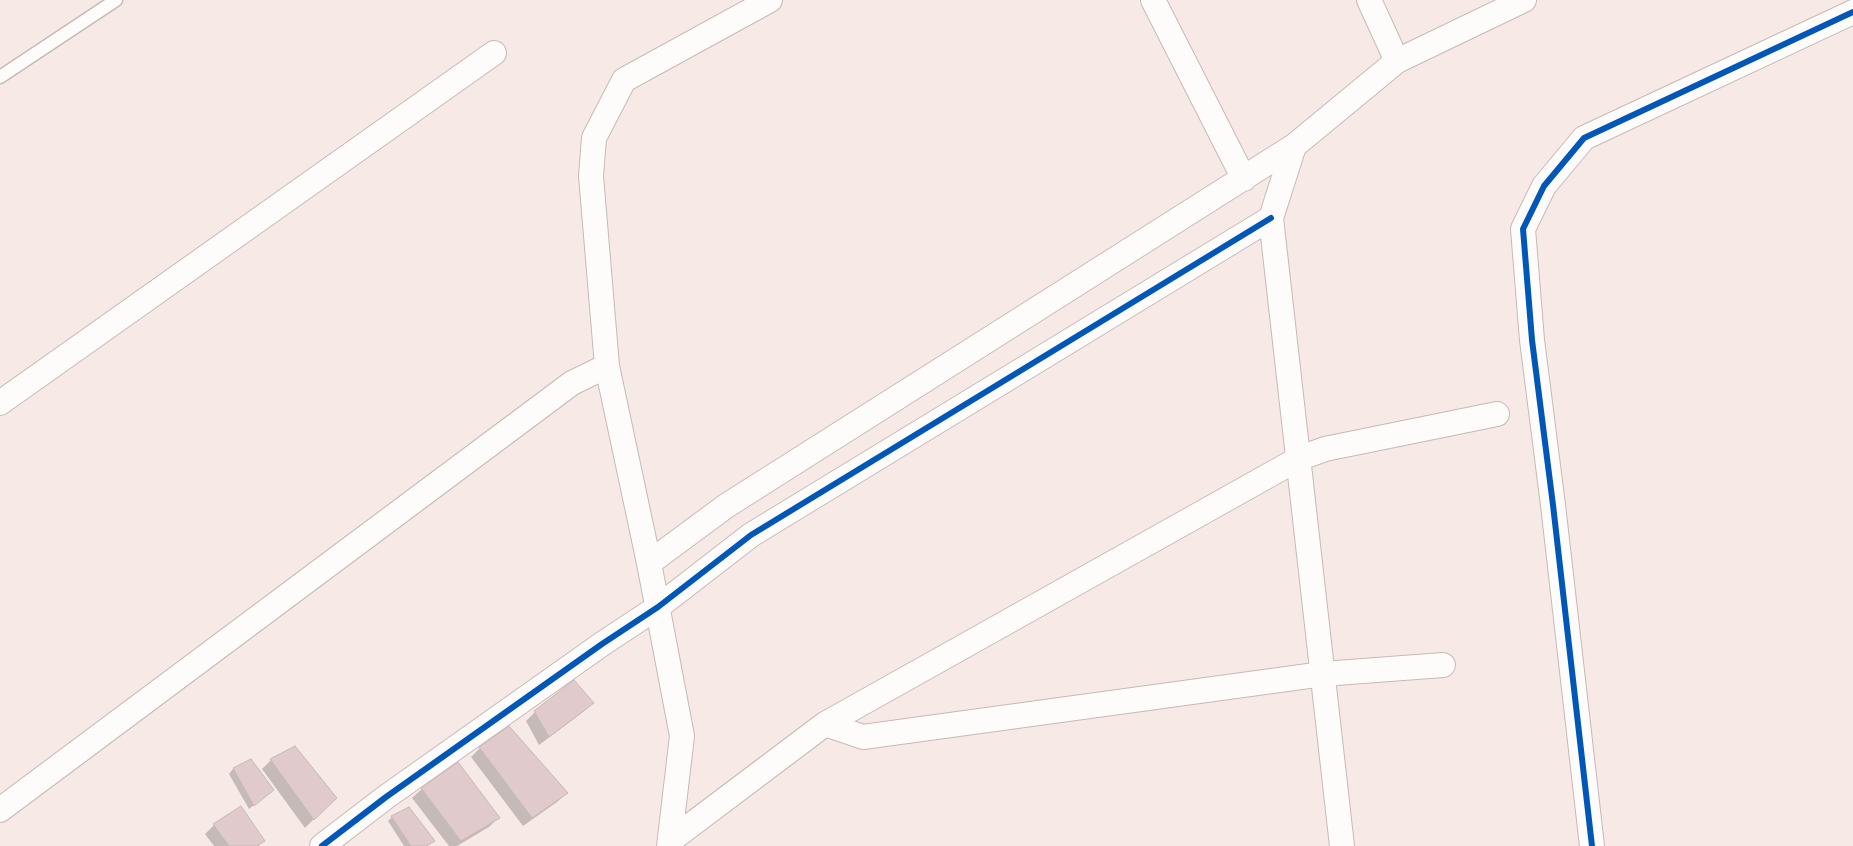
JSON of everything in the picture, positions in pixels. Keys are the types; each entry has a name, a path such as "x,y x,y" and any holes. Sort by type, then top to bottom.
{"street":[{"path":"670,843 682,736 658,607 607,366 591,176 594,138 624,80 770,0"},
{"path":"1153,0 1244,179"},
{"path":"1369,0 1397,61"},
{"path":"649,563 726,506 1294,146 1397,61 1524,0"},
{"path":"1592,846 1532,340 1523,229 1544,186 1584,138 1853,12"},
{"path":"0,403 494,53"},
{"path":"1294,146 1271,218 1342,846"},
{"path":"322,846 386,797 602,644 658,607 751,535 1271,218"},
{"path":"0,810 572,383 607,366"},
{"path":"670,843 825,724 1298,459 1325,449 1497,414"},
{"path":"825,724 863,738 1323,674 1443,665"}],"lane":[{"path":"0,77 116,0"}],"building":[{"path":"574,680 594,703 549,737 534,711"},
{"path":"509,726 568,793 532,818 479,747"},
{"path":"295,746 337,798 314,820 270,759"},
{"path":"251,759 274,790 254,806 233,768"},
{"path":"458,762 500,818 461,841 421,788"},
{"path":"241,806 265,841 257,846 229,846 213,824"},
{"path":"409,807 435,841 426,846 411,846 391,816"}],"cycle path":[{"path":"1592,846 1532,340 1523,229 1544,186 1584,138 1853,12"},
{"path":"322,846 386,797 602,644 658,607 751,535 1271,218"}]}
